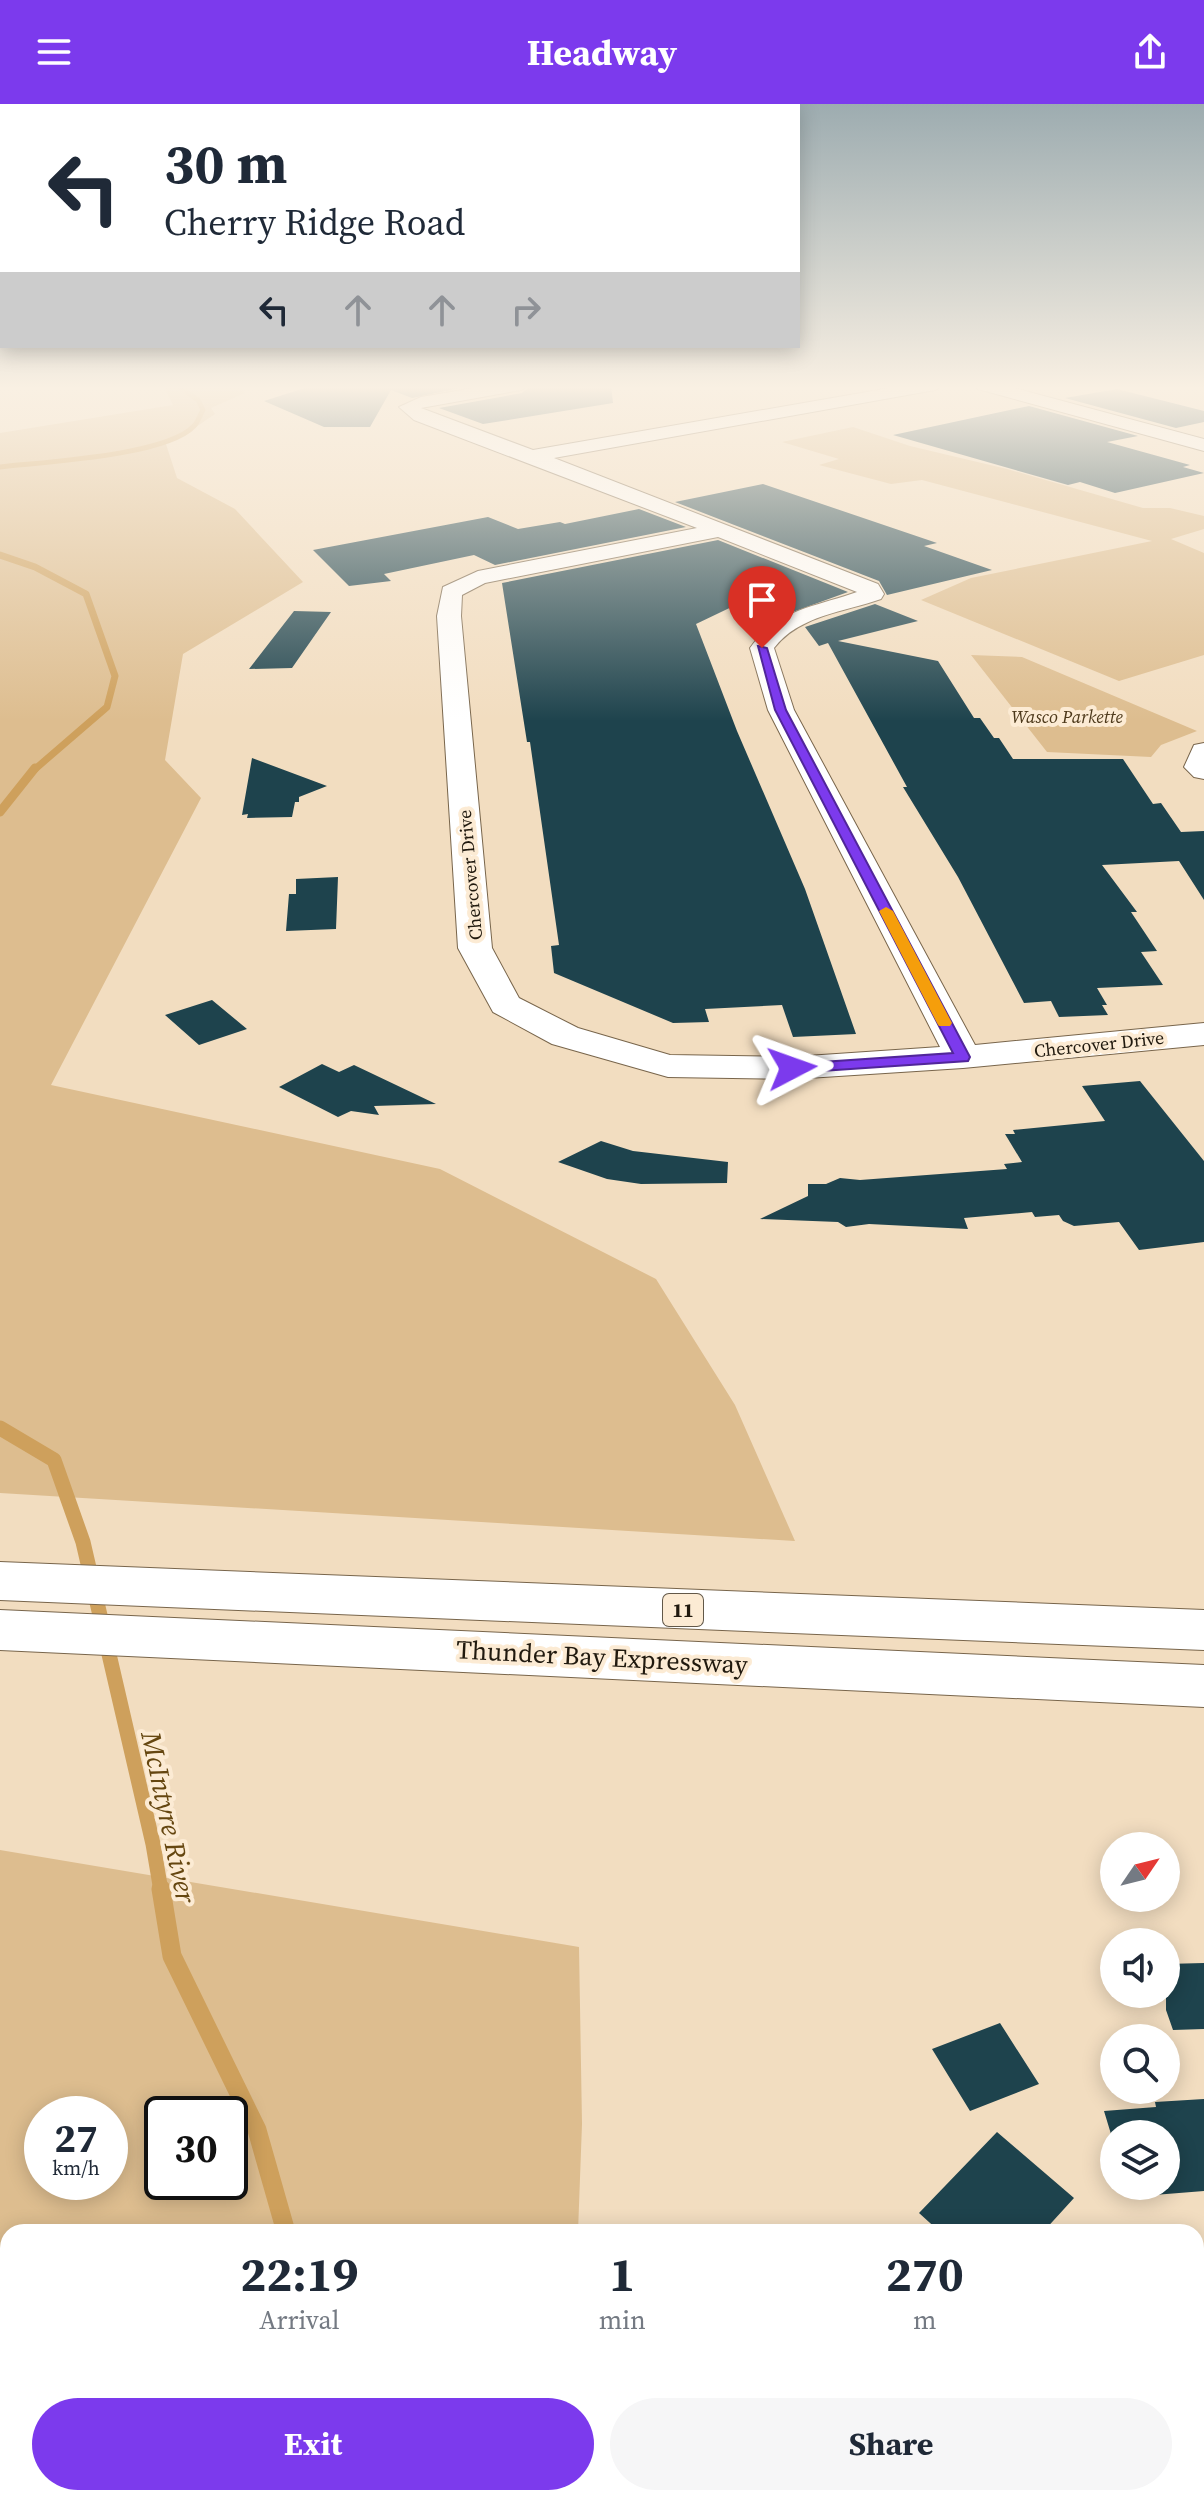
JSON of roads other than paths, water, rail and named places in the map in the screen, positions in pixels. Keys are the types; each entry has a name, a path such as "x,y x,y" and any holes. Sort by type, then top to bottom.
{"main road":[{"path":"636,497 870,589 873,594 786,623 770,634 762,648 781,710 963,1057"},
{"name":"Chercover Drive","path":"720,530 478,578 451,592 449,616 475,948 505,1005 565,1036 668,1066 792,1068 1203,1036"},
{"path":"1204,751 1198,767 1204,771"},
{"name":"Thunder Bay Expressway","path":"5,1614 170,1613 1204,1630"},
{"name":"Thunder Bay Expressway","path":"170,1613 1204,1686"}],"waterway":[{"name":"McIntyre River","path":"0,555 35,567 86,594 115,676 107,707 34,770"},
{"name":"McIntyre River","path":"0,812 35,768"},
{"name":"McIntyre River","path":"0,1428 54,1460 83,1542 153,1844 161,1891"},
{"name":"McIntyre River","path":"161,1889 172,1956 257,2130 284,2224"}],"park label":[{"name":"Wasco Parkette","path":"1067,716"}]}
